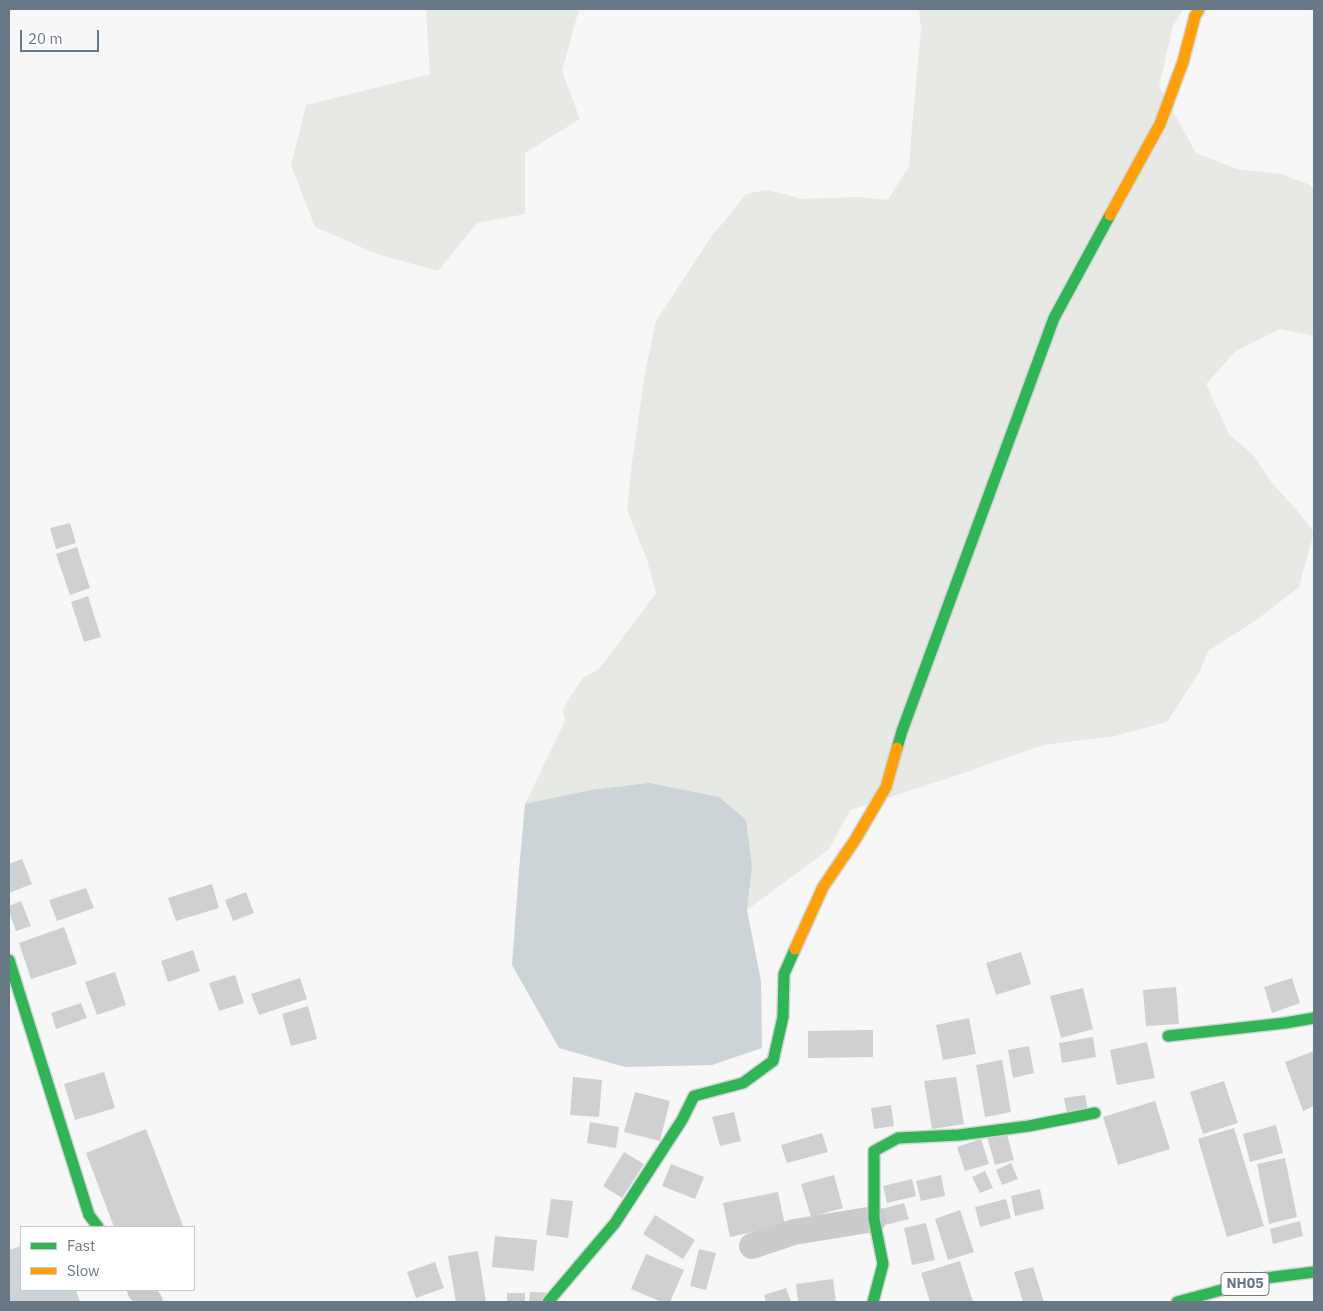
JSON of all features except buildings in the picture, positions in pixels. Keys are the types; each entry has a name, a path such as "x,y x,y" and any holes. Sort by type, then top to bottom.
{"street":[{"path":"548,1302 615,1223 682,1120 694,1096 743,1084 773,1061 783,1018 784,974 823,887 855,840 886,788 902,731 1054,318 1160,124 1183,62 1195,16 1199,9"},
{"path":"9,960 89,1215 97,1226"},
{"path":"1168,1036 1314,1018"},
{"path":"874,1302 884,1264 874,1220 874,1151 898,1138 959,1135 1029,1126 1095,1112"},
{"path":"752,1246 794,1232 874,1220"},
{"name":"NH05","path":"1177,1302 1266,1278 1314,1272"},
{"path":"141,1291 150,1302"}],"shaded area":[{"path":"426,9 579,9 562,71 580,119 525,153 525,214 477,223 438,271 377,254 315,227 291,165 306,105 430,74"},
{"path":"919,9 1183,9 1173,26 1159,86 1196,153 1237,169 1281,174 1308,184 1314,189 1314,336 1280,329 1236,351 1206,384 1229,434 1254,456 1272,483 1314,532 1299,587 1255,621 1208,651 1200,671 1167,722 1115,736 1043,745 850,810 829,849 747,910 752,867 525,804 565,721 563,710 570,697 583,678 599,669 656,593 647,560 627,510 645,373 656,321 713,234 746,194 766,190 801,199 858,197 888,200 909,166 921,29"},
{"path":"649,783 719,797 746,820 752,867 747,910 761,981 762,1048 712,1065 625,1067 559,1048 512,965 525,804 591,790"},
{"path":"20,1246 20,1291 76,1291 80,1302 9,1302 9,1250"}],"traffic: fast":[{"path":"897,748 1054,318 1110,215"},
{"path":"548,1302 615,1223 682,1120 694,1096 743,1083 773,1061 783,1017 784,974 795,949"},
{"path":"9,960 89,1215 97,1226"},
{"path":"1168,1036 1314,1018"},
{"path":"873,1302 883,1264 874,1219 874,1151 898,1138 959,1135 1029,1126 1095,1113"},
{"path":"1177,1302 1266,1278 1314,1272"}],"traffic: slow":[{"path":"1110,215 1160,124 1183,62 1195,16 1199,9"},
{"path":"795,949 823,887 855,840 886,787 897,748"}]}
